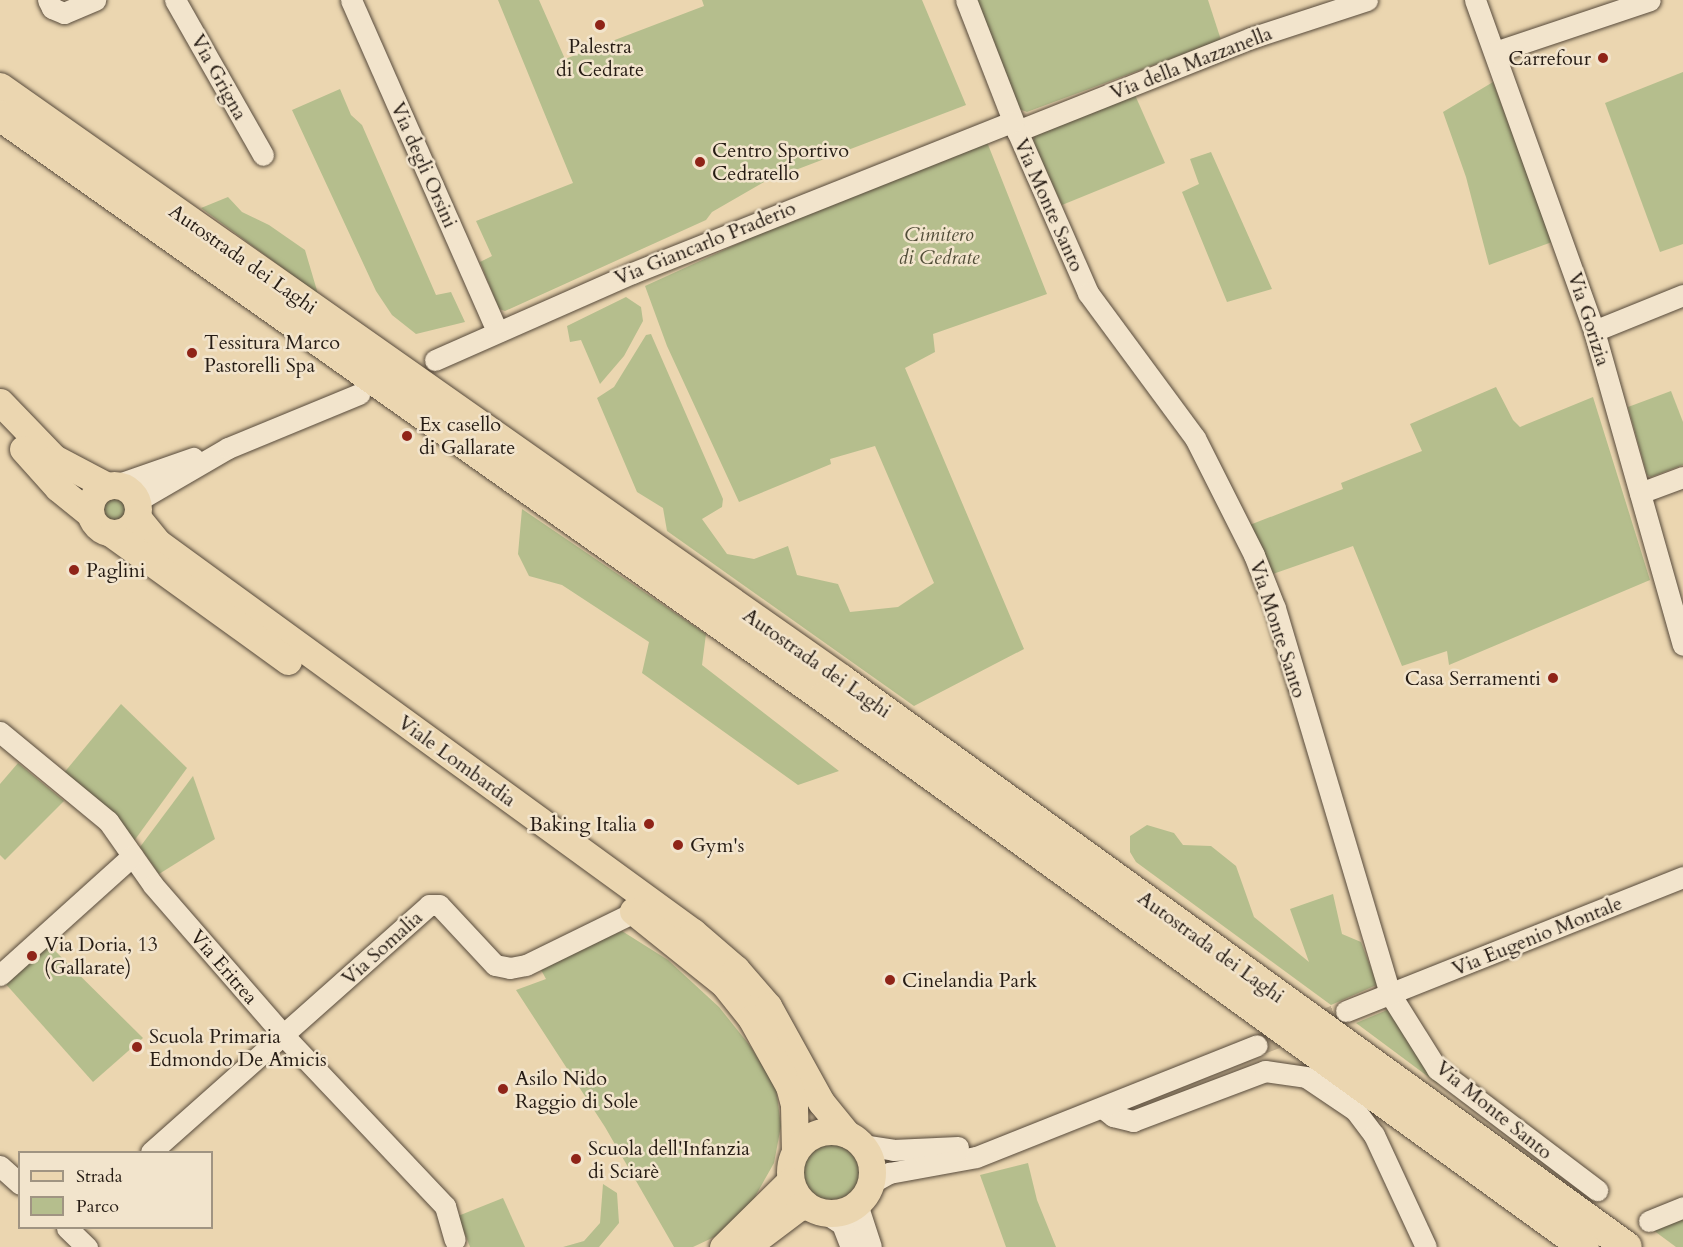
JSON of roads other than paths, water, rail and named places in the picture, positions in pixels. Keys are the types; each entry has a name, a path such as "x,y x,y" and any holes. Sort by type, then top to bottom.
{"highway":[{"name":"Autostrada dei Laghi","path":"0,88 842,680 1627,1247"},
{"name":"Autostrada dei Laghi","path":"0,116 813,690 1584,1247"}],"main road":[{"path":"0,402 54,458 111,486 126,488 137,509 128,530 112,534 101,530 90,514 58,488 0,423"},
{"path":"90,514 91,502 111,486"},
{"name":"Viale Lombardia","path":"137,509 156,542 693,932 736,969 768,1006 821,1102 855,1139"},
{"name":"Viale Lombardia","path":"112,534 634,912 724,984 756,1026 789,1086 794,1105 795,1151"},
{"path":"723,1247 790,1180 795,1151 818,1132 855,1139 871,1159 864,1194 836,1213 799,1207 746,1247"},
{"path":"790,1180 816,1210"}],"street":[{"path":"48,0 52,8 64,13 95,0"},
{"name":"Via Grigna","path":"176,0 263,154"},
{"name":"Via degli Orsini","path":"351,0 497,331"},
{"name":"Via Monte Santo","path":"966,0 1015,126 1088,293 1195,438 1254,555 1275,608 1390,994 1437,1069 1597,1190"},
{"name":"Via della Mazzanella","path":"1015,126 1251,38 1367,0"},
{"name":"Via Gorizia","path":"1475,0 1594,331 1683,645"},
{"path":"1495,52 1650,0"},
{"name":"Via Giancarlo Praderio","path":"435,360 497,331 821,196 1015,126"},
{"path":"1594,331 1683,295"},
{"path":"111,486 131,477 228,448 359,394"},
{"path":"137,509 228,448"},
{"path":"1640,493 1683,477"},
{"name":"Via Eritrea","path":"0,732 108,821 132,856 285,1037 446,1206 455,1240"},
{"path":"0,975 132,856"},
{"name":"Via Eugenio Montale","path":"1346,1011 1683,877"},
{"name":"Via Somalia","path":"152,1151 285,1037 429,905 439,905 495,965 510,968 526,965 634,912"},
{"path":"871,1247 864,1194 890,1173 976,1157 1000,1145 1103,1108 1257,1046"},
{"path":"1103,1108 1113,1116 1133,1120 1265,1071 1306,1077 1355,1110 1374,1136 1426,1247"},
{"path":"855,1139 893,1150 1000,1145"},
{"path":"0,1166 18,1182"},
{"path":"1649,1221 1683,1207"},
{"path":"816,1210 842,1224 851,1247"},
{"path":"71,1229 87,1247"}],"tunnel":[{"path":"1257,1045 1346,1011"}],"place":[{"name":"Palestra di Cedrate","path":"600,25"},
{"name":"Carrefour","path":"1603,58"},
{"name":"Centro Sportivo Cedratello","path":"700,162"},
{"name":"Tessitura Marco Pastorelli Spa","path":"192,353"},
{"name":"Ex casello di Gallarate","path":"407,436"},
{"name":"Paglini","path":"74,570"},
{"name":"Casa Serramenti","path":"1553,678"},
{"name":"Baking Italia","path":"649,824"},
{"name":"Gym's","path":"678,845"},
{"name":"Via Doria, 13 (Gallarate)","path":"32,956"},
{"name":"Cinelandia Park","path":"890,980"},
{"name":"Scuola Primaria Edmondo De Amicis","path":"137,1047"},
{"name":"Asilo Nido Raggio di Sole","path":"503,1089"},
{"name":"Scuola dell'Infanzia di Sciarè","path":"576,1159"}],"park label":[{"name":"Cimitero di Cedrate","path":"939,246"}]}
